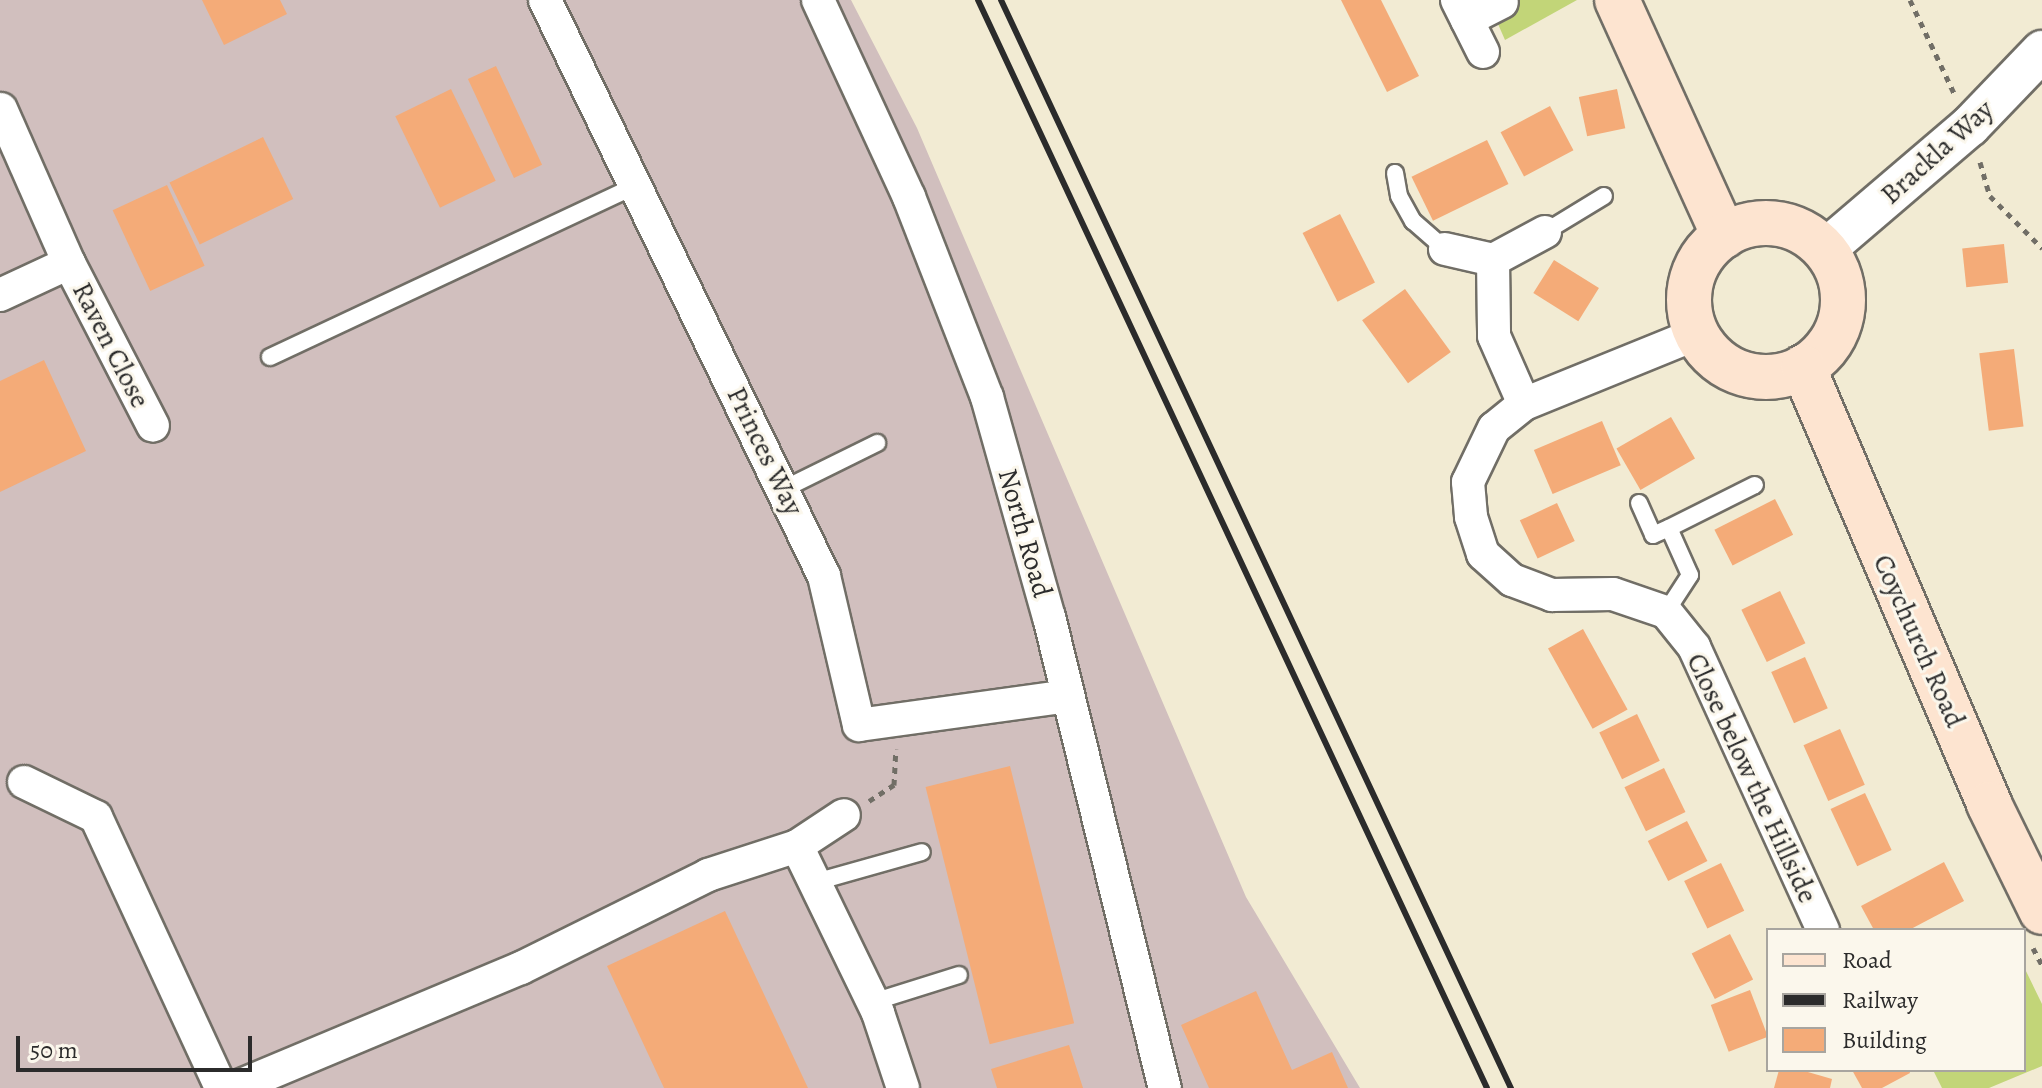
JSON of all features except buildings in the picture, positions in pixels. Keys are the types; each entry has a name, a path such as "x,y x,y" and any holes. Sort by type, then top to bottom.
{"main road":[{"path":"1617,0 1724,236"},
{"path":"1774,223 1798,229 1827,248 1842,281 1841,314 1827,343 1803,367 1779,374 1740,374 1714,358 1694,335 1688,305 1692,279 1703,255 1724,236 1774,223"},
{"name":"Coychurch Road","path":"1803,367 1989,804 2042,912"}],"street":[{"name":"Princes Way","path":"545,0 824,576 859,725 1068,696"},
{"name":"North Road","path":"818,0 909,197 987,397 1068,696 1165,1088"},
{"path":"1483,52 1462,10 1502,2"},
{"name":"Brackla Way","path":"1827,248 1970,126 2042,51"},
{"name":"Raven Close","path":"1,109 69,263 153,426"},
{"path":"1445,249 1493,260 1545,232"},
{"path":"1493,260 1494,336 1524,404"},
{"name":"Raven Close","path":"0,295 69,263"},
{"path":"1666,612 1613,594 1552,595 1532,589 1498,571 1483,554 1471,517 1468,482 1479,449 1494,428 1524,404 1694,335"},
{"name":"Close below the Hillside","path":"1666,612 1694,647 1822,928"},
{"path":"24,782 96,817 221,1088"},
{"path":"234,1088 521,968 708,875 797,846 844,815"},
{"path":"797,846 810,884 873,1002 903,1088"}],"lane":[{"path":"1395,173 1399,196 1413,221 1445,249"},
{"path":"270,357 637,185"},
{"path":"1545,232 1604,196"},
{"path":"784,489 877,443"},
{"path":"1639,503 1653,535 1755,485"},
{"path":"1666,612 1690,575 1669,528"},
{"path":"810,884 922,852"},
{"path":"873,1002 959,975"}],"path":[{"path":"1910,0 1970,126 1990,196 2042,248"},
{"path":"844,815 894,785 897,720"}],"shaded area":[{"path":"0,0 851,0 917,128 1246,897 1360,1088 0,1088"}],"green space":[{"path":"1511,0 1577,0 1505,40 1498,24 1500,11"},
{"path":"2026,971 2042,1004 2042,1066 1989,1088 1942,1088 1934,1072 2026,1072"}],"railway":[{"path":"978,0 1487,1088"},
{"path":"1001,0 1511,1088"}]}
